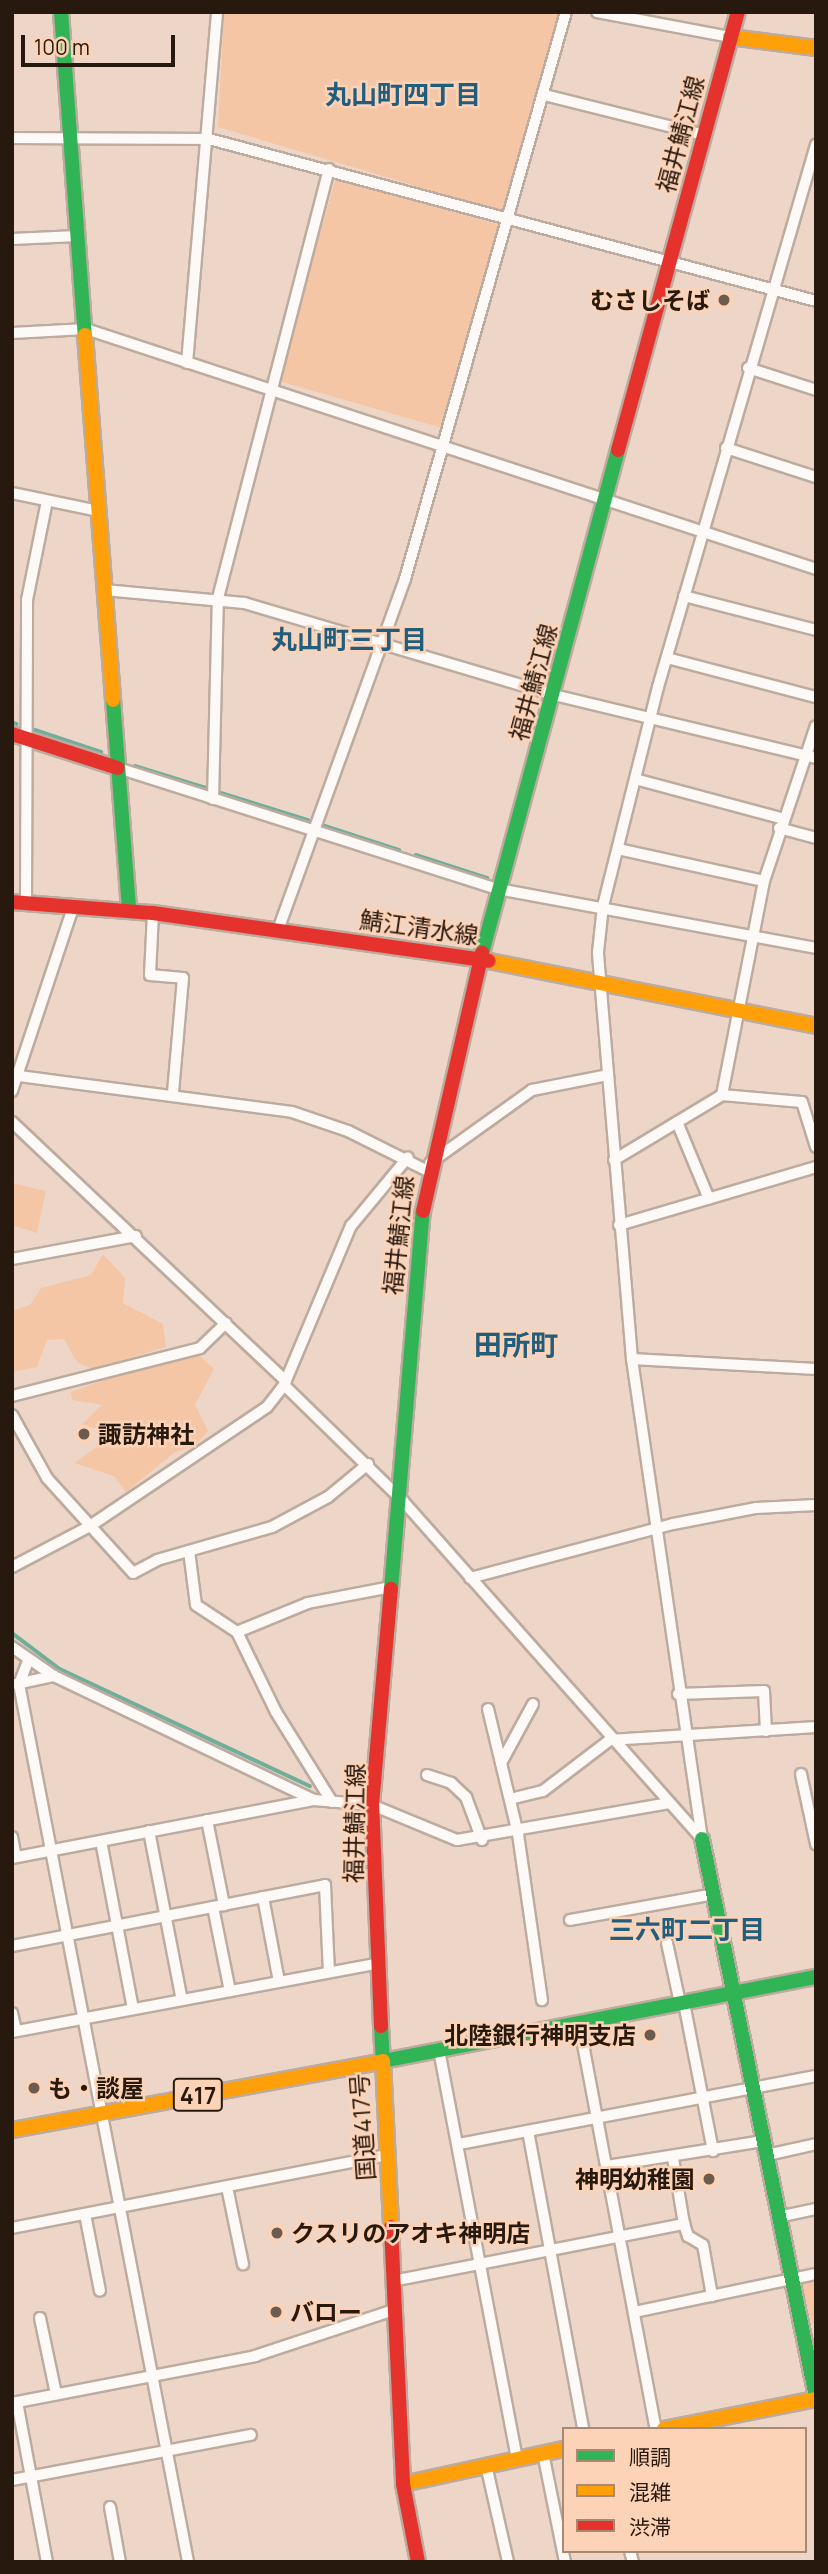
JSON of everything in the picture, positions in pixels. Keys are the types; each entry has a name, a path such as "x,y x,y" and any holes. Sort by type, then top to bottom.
{"main road":[{"path":"61,12 129,910"},
{"name":"福井鯖江線","path":"383,2061 372,1805 391,1587 402,1501 414,1277 429,1167 498,889 554,695 738,12"},
{"path":"730,37 816,48"},
{"path":"18,735 118,768"},
{"name":"鯖江清水線","path":"19,902 129,910 480,959 816,1026"},
{"path":"674,2427 816,2398 702,1839"},
{"path":"383,2061 816,1977"},
{"name":"国道417号","path":"12,2130 383,2061 403,2484 418,2562"},
{"path":"403,2484 562,2449"}],"street":[{"path":"187,363 209,138 217,12"},
{"path":"278,930 310,832 380,647 444,450 511,223 566,12"},
{"path":"597,12 730,37"},
{"path":"545,94 704,135"},
{"path":"12,138 209,138 329,169 511,223 656,261 670,258 816,301"},
{"path":"702,1839 684,1738 632,1359 619,1226 603,985 598,953 603,906 649,720 748,368 811,180 816,145"},
{"path":"213,799 218,598 329,169"},
{"path":"12,239 77,236"},
{"path":"12,332 86,329 187,363 273,387 444,450 816,569"},
{"path":"748,368 816,390"},
{"path":"726,447 816,477"},
{"path":"12,493 99,511"},
{"path":"19,902 25,822 18,735 27,600 47,501"},
{"path":"104,590 218,598 344,631 380,647 554,695 810,757"},
{"path":"684,596 816,630"},
{"path":"667,658 816,697"},
{"path":"722,1095 734,1010 764,881 782,823 810,757 816,726"},
{"path":"118,768 310,832 498,889 603,906 816,948"},
{"path":"635,779 782,823 816,838"},
{"path":"12,821 25,822"},
{"path":"618,849 764,881"},
{"path":"12,1091 74,905"},
{"path":"153,913 149,975 183,978 173,1093"},
{"path":"19,1076 173,1093 292,1112 429,1167 532,1090 608,1074"},
{"path":"614,1160 722,1095 802,1102 816,1147"},
{"path":"12,1122 136,1236 368,1464 610,1740 702,1839"},
{"path":"677,1122 709,1199"},
{"path":"12,1567 90,1526 176,1463 255,1418 285,1383 351,1226 408,1157"},
{"path":"619,1226 816,1167"},
{"path":"12,1259 136,1236"},
{"path":"12,1396 200,1348 226,1323"},
{"path":"632,1359 816,1369"},
{"path":"12,1415 47,1478 133,1573 189,1551 290,1518 368,1464"},
{"path":"470,1578 756,1508 816,1505"},
{"path":"189,1551 196,1605 237,1632 276,1712 332,1802"},
{"path":"237,1632 308,1603 391,1587"},
{"path":"12,1647 28,1661 54,1676 314,1800"},
{"path":"28,1661 16,1684 51,1851 150,2376 188,2562"},
{"path":"16,1684 54,1676"},
{"path":"678,1694 764,1691 766,1731"},
{"path":"501,1763 533,1704"},
{"path":"488,1709 518,1834 542,2000"},
{"path":"510,1799 543,1791 610,1740 684,1738 816,1727"},
{"path":"801,1774 815,1841"},
{"path":"427,1775 451,1783 466,1797 482,1840"},
{"path":"12,1837 14,1858 314,1800 372,1805 457,1840 482,1840 668,1803"},
{"path":"207,1820 230,1991"},
{"path":"149,1831 182,2000"},
{"path":"101,1841 133,2009"},
{"path":"12,1946 325,1885 329,1972"},
{"path":"570,1920 714,1894"},
{"path":"263,1897 279,1982"},
{"path":"667,1942 713,2151"},
{"path":"12,2013 14,2032 380,1963"},
{"path":"579,2023 656,2427"},
{"path":"439,2050 517,2459"},
{"path":"459,2144 816,2076"},
{"path":"528,2131 583,2427"},
{"path":"607,2166 713,2151 816,2144"},
{"path":"12,2228 389,2155"},
{"path":"673,2158 684,2224 688,2236 703,2245 712,2296"},
{"path":"227,2187 243,2264"},
{"path":"778,2217 816,2209"},
{"path":"85,2214 100,2291"},
{"path":"393,2281 684,2224"},
{"path":"634,2312 816,2274"},
{"path":"47,2562 14,2402 255,2356 394,2310"},
{"path":"40,2318 56,2394"},
{"path":"12,2480 251,2435"},
{"path":"543,2454 562,2547"},
{"path":"486,2465 508,2562"},
{"path":"110,2507 120,2562"}],"shaded area":[{"path":"224,12 560,12 507,213 218,127"},
{"path":"336,178 501,225 443,428 278,381"},
{"path":"12,1183 46,1191 37,1233 12,1225"},
{"path":"103,1254 125,1278 123,1303 163,1324 166,1347 92,1369 77,1362 64,1339 47,1340 37,1367 12,1372 12,1311 30,1305 41,1288 91,1275"},
{"path":"200,1356 214,1369 195,1405 208,1431 195,1446 175,1452 126,1492 114,1476 75,1463 96,1447 99,1429 81,1425 102,1405 72,1400 71,1392 143,1366"},
{"path":"816,2278 816,2323 812,2324 800,2281"}],"waterway":[{"path":"12,722 17,724"},
{"path":"32,729 101,752"},
{"path":"135,766 206,788"},
{"path":"221,793 308,820"},
{"path":"325,826 399,850"},
{"path":"416,855 487,878"},
{"path":"12,1633 60,1669 310,1786"}],"traffic: fast":[{"path":"61,12 85,335"},
{"path":"482,953 618,450"},
{"path":"113,700 129,910"},
{"path":"391,1589 423,1211"},
{"path":"702,1839 816,2397"},
{"path":"381,2026 383,2061 816,1977"}],"traffic: slow":[{"path":"730,37 816,48"},
{"path":"85,335 113,700"},
{"path":"489,961 816,1026"},
{"path":"12,2130 383,2061 391,2227"},
{"path":"674,2427 816,2399"},
{"path":"403,2484 562,2449"}],"traffic: jam":[{"path":"618,450 738,12"},
{"path":"12,734 118,768"},
{"path":"12,902 153,913 489,961"},
{"path":"423,1211 482,953"},
{"path":"381,2026 372,1805 391,1589"},
{"path":"391,2227 403,2484 418,2562"}],"place":[{"name":"むさしそば","path":"724,300"},
{"name":"諏訪神社","path":"84,1434"},
{"name":"北陸銀行神明支店","path":"650,2035"},
{"name":"も・談屋","path":"34,2088"},
{"name":"神明幼稚園","path":"709,2179"},
{"name":"クスリのアオキ神明店","path":"277,2233"},
{"name":"バロー","path":"276,2312"}],"district":[{"name":"丸山町四丁目","path":"403,95"},
{"name":"丸山町三丁目","path":"349,640"},
{"name":"田所町","path":"516,1344"},
{"name":"三六町二丁目","path":"687,1930"}]}
